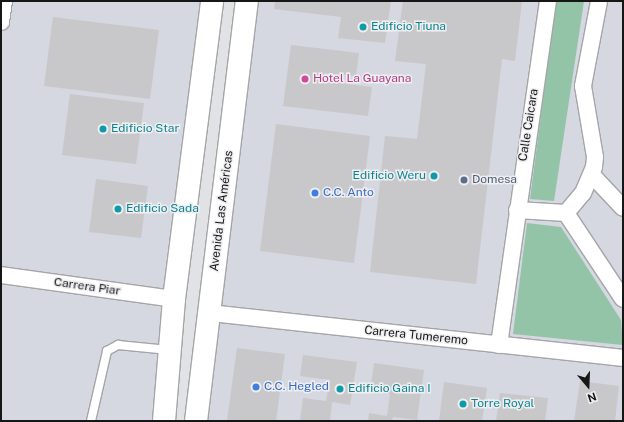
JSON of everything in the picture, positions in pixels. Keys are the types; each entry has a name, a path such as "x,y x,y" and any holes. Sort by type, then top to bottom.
{"main road":[{"path":"164,421 174,299 212,1"},
{"name":"Avenida Las Américas","path":"196,421 247,1"}],"street":[{"path":"1,22 4,1"},
{"name":"Calle Caicara","path":"499,344 548,1"},
{"path":"566,212 583,193 592,175 595,157 583,86 599,1"},
{"path":"592,175 623,208"},
{"path":"517,210 566,212"},
{"path":"566,212 623,299"},
{"name":"Carrera Piar","path":"1,275 174,299"},
{"name":"Carrera Tumeremo","path":"210,313 623,358"}],"lane":[{"path":"91,421 108,350 118,345 170,350"}],"shaded area":[{"path":"1,1 212,1 165,421 1,421"},
{"path":"246,1 623,1 623,421 196,421"}],"green space":[{"path":"556,1 584,1 554,201 530,199"},
{"path":"527,223 561,227 621,320 623,345 513,334"}],"building":[{"name":"Edificio Tiuna","path":"275,1 391,1 385,43 338,38 341,17 274,9"},
{"path":"403,1 522,1 515,61 502,59 476,284 370,272 385,136 417,139 426,64 395,61"},
{"path":"53,17 159,30 150,99 44,86"},
{"name":"Hotel La Guayana","path":"291,45 359,53 356,76 324,73 324,81 372,87 368,116 283,106"},
{"name":"Edificio Star","path":"70,94 144,103 136,164 62,155"},
{"name":"C.C. Anto","path":"276,124 370,136 354,263 260,251"},
{"name":"Edificio Sada","path":"96,179 148,186 141,238 89,232"},
{"name":"C.C. Hegled","path":"237,348 285,354 276,421 227,421"},
{"name":"Edificio Gaina I","path":"303,355 357,362 350,405 332,402 330,421 300,421 303,398 326,401 330,380 300,376"},
{"path":"374,363 424,370 417,420 393,417 392,421 368,421 369,413 387,416 390,394 370,391"},
{"path":"580,381 619,386 615,421 574,421"},
{"name":"Torre Royal","path":"444,382 487,388 482,421 439,421"},
{"path":"500,393 548,398 545,421 496,421"}],"place":[{"name":"Edificio Tiuna","path":"363,27"},
{"name":"Hotel La Guayana","path":"305,79"},
{"name":"Edificio Star","path":"103,129"},
{"name":"Edificio Weru","path":"434,176"},
{"name":"Domesa","path":"464,180"},
{"name":"C.C. Anto","path":"315,193"},
{"name":"Edificio Sada","path":"118,209"},
{"name":"C.C. Hegled","path":"256,387"},
{"name":"Edificio Gaina I","path":"340,389"},
{"name":"Torre Royal","path":"463,404"}]}
